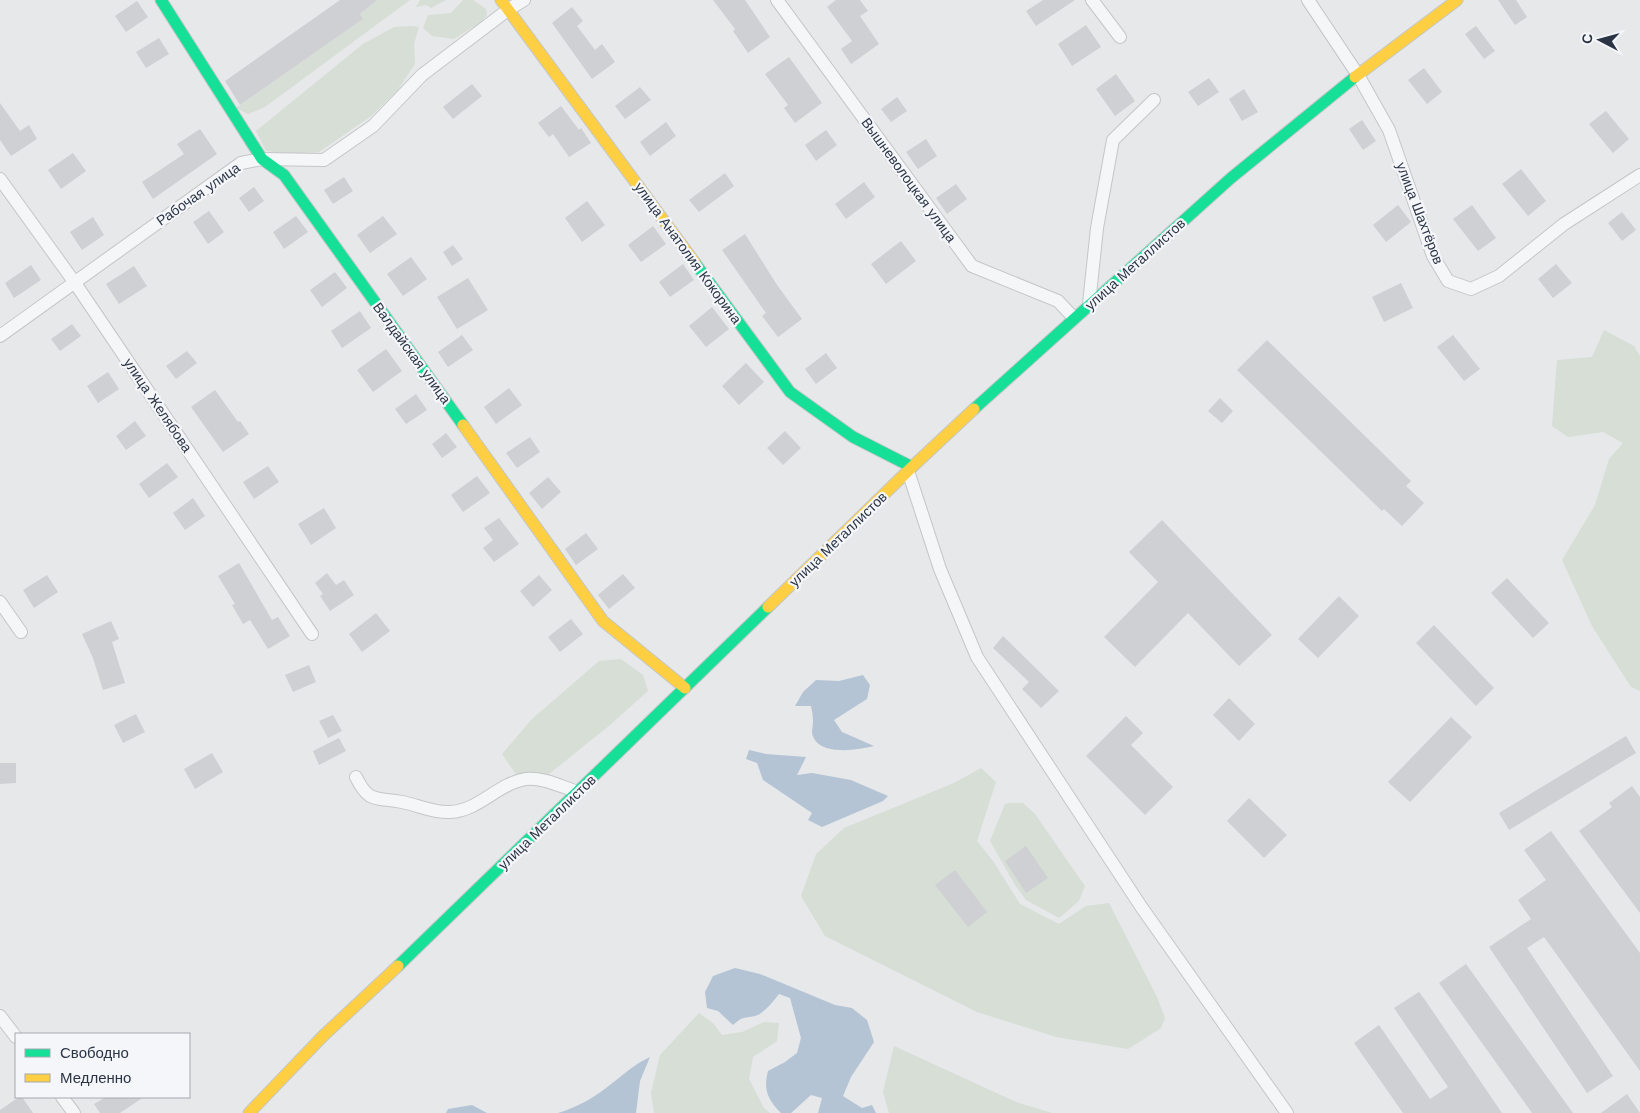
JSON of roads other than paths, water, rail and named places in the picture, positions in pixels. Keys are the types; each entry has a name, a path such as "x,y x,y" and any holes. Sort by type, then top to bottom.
{"main road":[{"name":"Валдайская улица","path":"162,0 262,159 284,175 603,620 685,688"},
{"name":"улица Металлистов","path":"249,1113 323,1036 578,792 910,469 1089,304 1232,178 1358,75 1457,0"},
{"name":"улица Анатолия Кокорина","path":"505,4 790,392 853,437 910,469"}],"street":[{"name":"Рабочая улица","path":"0,336 241,163 262,159 324,160 373,126 422,75 505,4 524,0"},
{"name":"Вышневолоцкая улица","path":"777,0 972,266 1058,301 1074,318"},
{"path":"1092,0 1120,37"},
{"name":"улица Шахтёров","path":"1308,0 1358,75 1389,130 1433,256 1448,281 1471,289 1499,276 1564,224 1640,174"},
{"path":"1089,304 1098,228 1113,140 1154,100"},
{"name":"улица Желябова","path":"0,179 75,283 312,634"},
{"path":"910,469 940,569 977,657 1142,908 1286,1113"},
{"path":"0,602 21,632"},
{"path":"356,777 362,790 374,799 401,802 434,811 452,812 482,801 503,786 523,780 538,779 578,792"},
{"path":"0,1016 15,1037"},
{"path":"63,1098 74,1113"}],"water":[{"path":"863,675 870,685 867,699 834,720 842,732 874,746 839,750 821,746 815,741 812,733 813,719 811,706 795,706 803,692 816,680 839,681"},
{"path":"749,750 766,754 806,757 797,775 812,773 851,780 888,796 883,801 822,827 808,820 812,813 763,780 757,763 746,759"},
{"path":"735,968 760,974 835,1005 852,1008 867,1020 874,1042 851,1077 843,1096 862,1108 872,1105 876,1113 818,1113 822,1098 811,1095 791,1113 781,1113 770,1099 766,1084 768,1071 797,1053 801,1038 790,998 779,994 762,1012 742,1019 733,1025 718,1011 707,1008 705,992 713,976"},
{"path":"650,1057 640,1081 636,1113 558,1113 571,1109 601,1092 633,1067"},
{"path":"472,1105 487,1113 446,1113 448,1109"}]}
